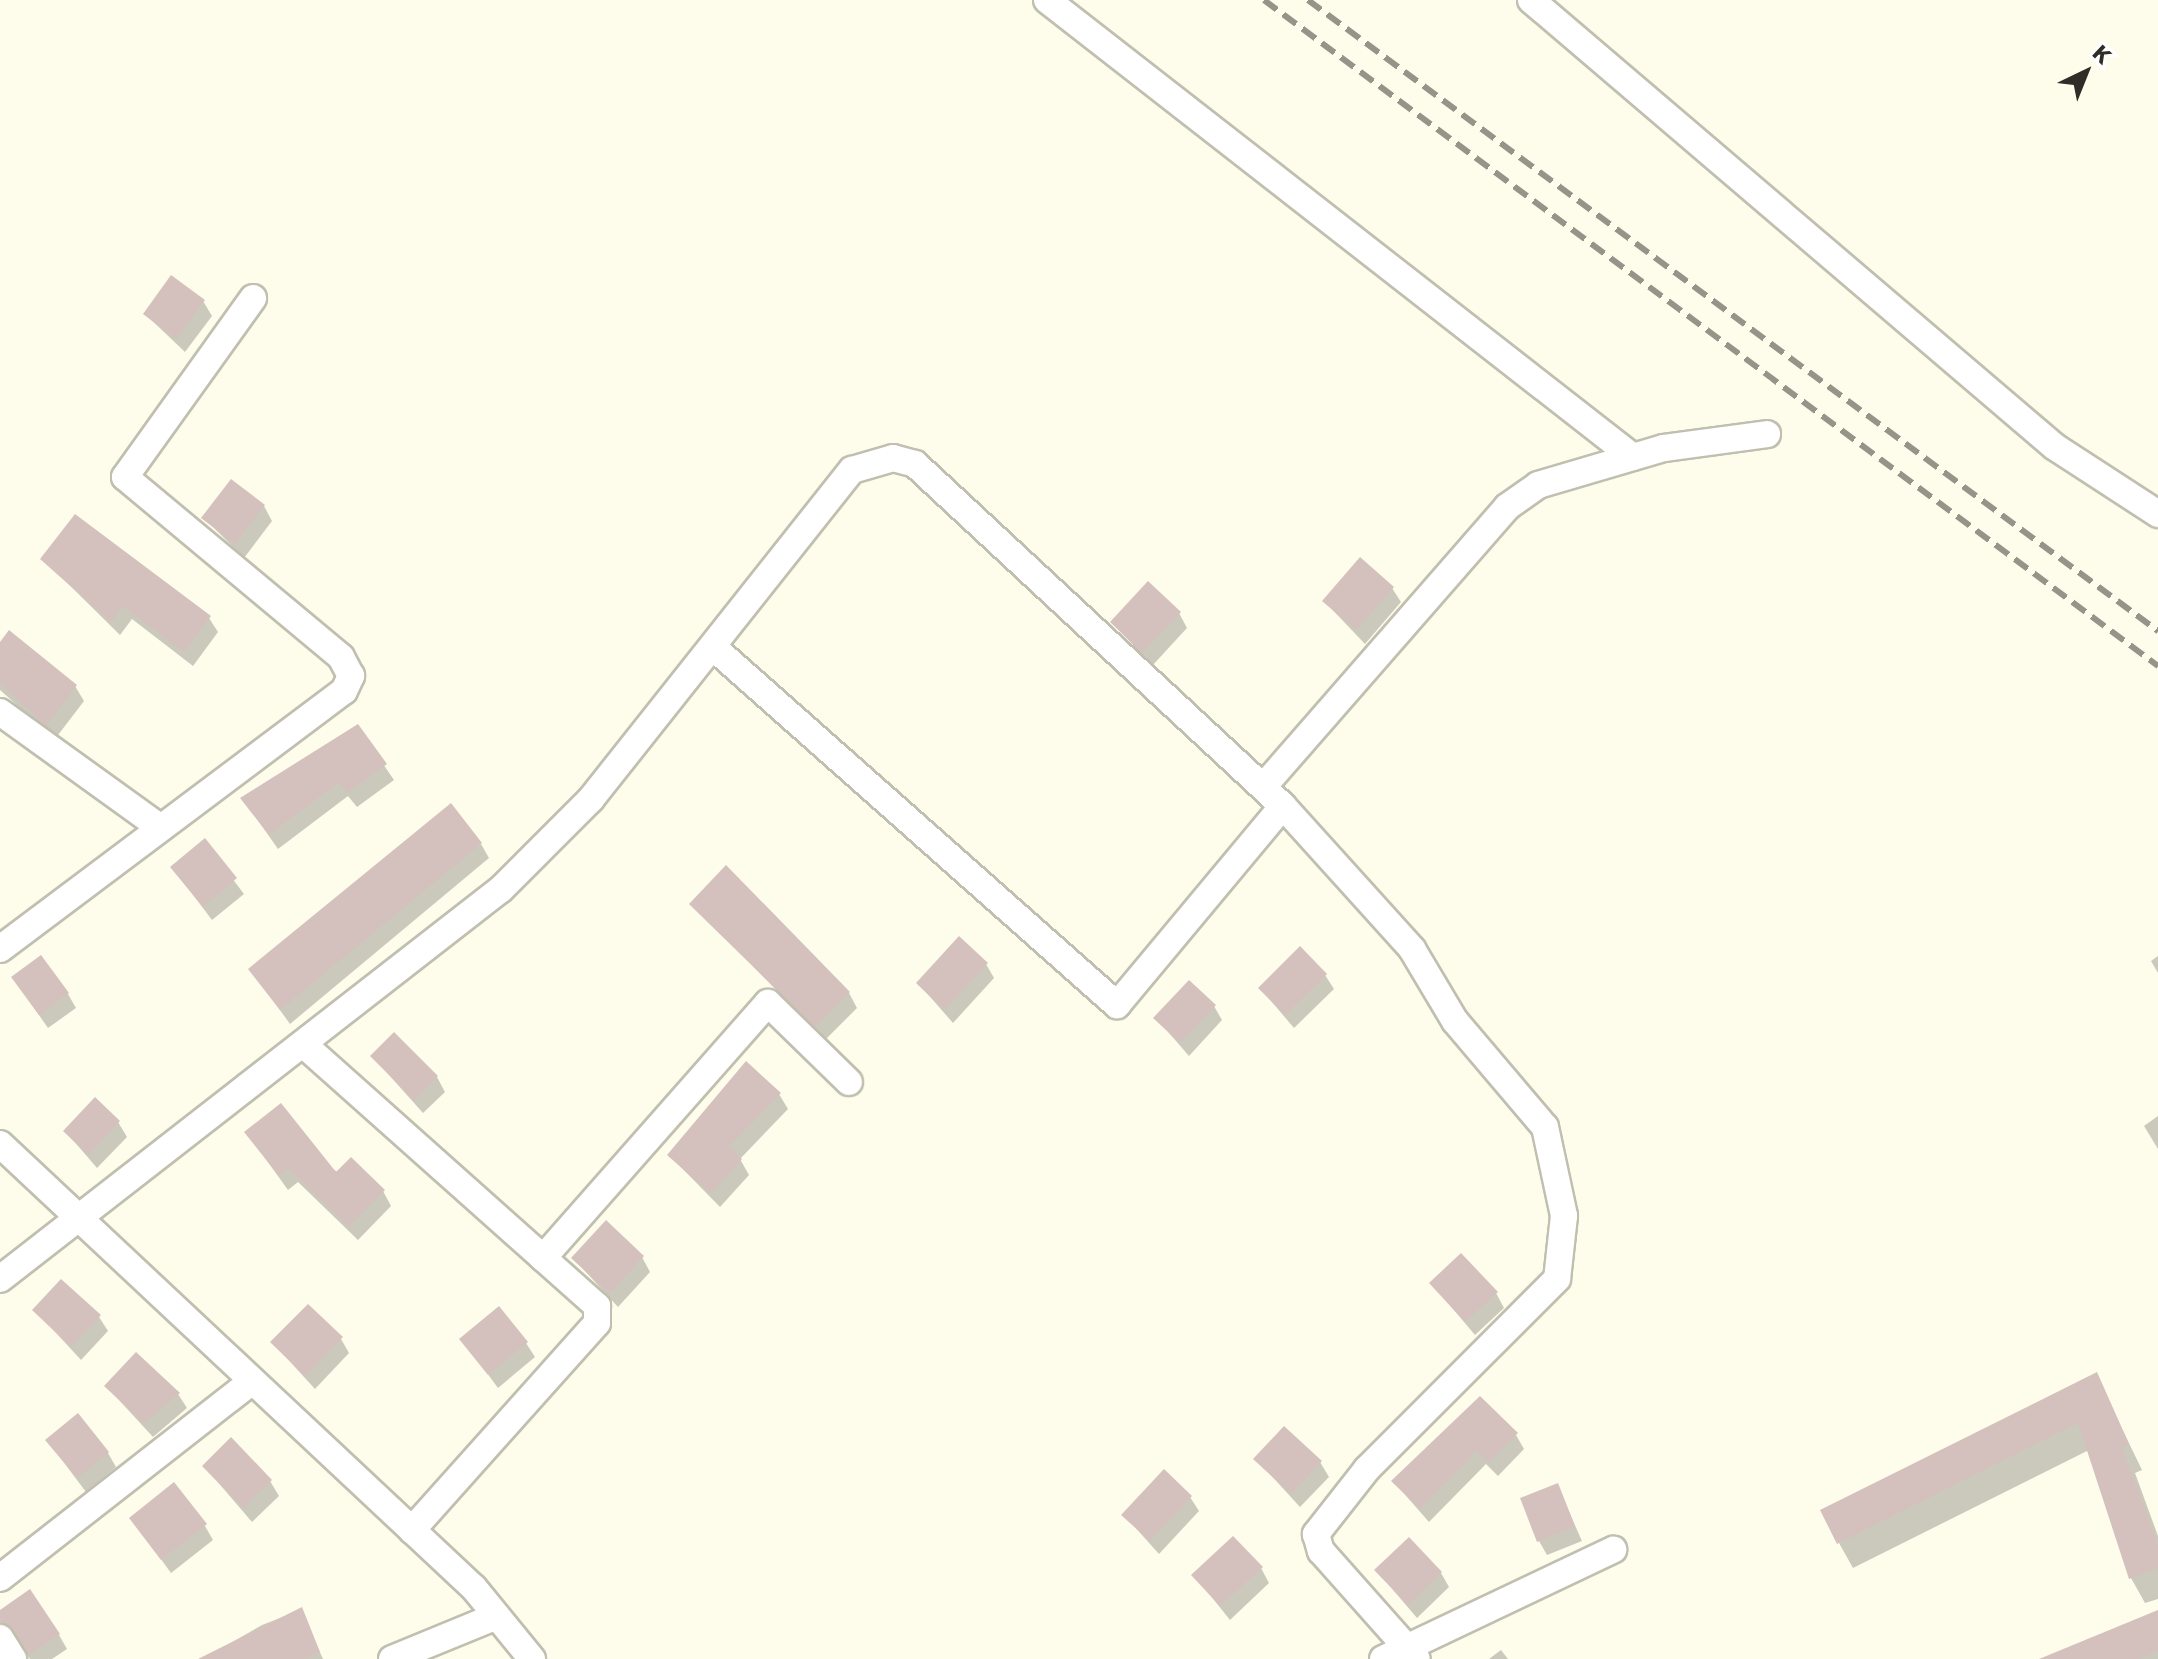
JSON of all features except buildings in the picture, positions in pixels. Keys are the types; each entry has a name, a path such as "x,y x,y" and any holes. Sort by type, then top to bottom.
{"street":[{"path":"1047,0 1633,457"},
{"path":"1531,0 2055,447 2158,514"},
{"path":"0,949 344,691 351,676 341,657 125,477 253,298"},
{"path":"1263,787 1507,507 1538,485 1633,457 1767,434"},
{"path":"0,1279 303,1044 539,854 713,647 852,470 893,458 915,464 1283,806 1412,949 1455,1021 1532,1108 1559,1167 1564,1256 1547,1297 1367,1469 1316,1534 1321,1551 1412,1654"},
{"path":"713,647 1117,1005 1283,806"},
{"path":"0,712 161,828"},
{"path":"543,1258 768,1003 849,1082"},
{"path":"303,1044 597,1306 597,1323 412,1530"},
{"path":"0,1144 412,1530 497,1616 532,1659"},
{"path":"0,1578 252,1381"},
{"path":"1383,1659 1412,1654 1613,1550"},
{"path":"392,1659 497,1616"},
{"path":"0,1638 13,1659"}],"railway":[{"path":"1264,0 2158,666"},
{"path":"1308,0 2158,631"}]}
